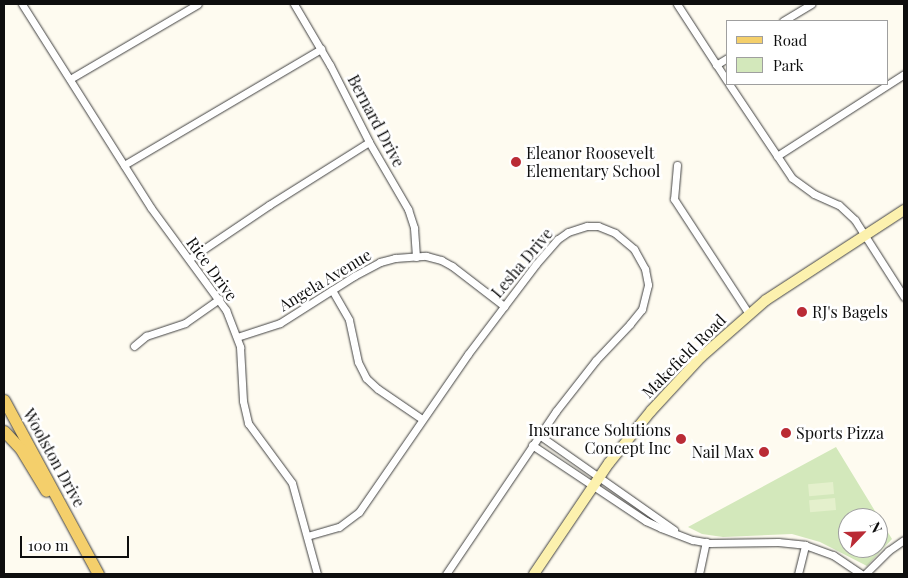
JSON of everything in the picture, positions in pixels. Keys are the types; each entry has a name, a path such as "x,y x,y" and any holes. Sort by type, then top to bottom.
{"main road":[{"name":"Woolston Drive","path":"4,400 98,574"},
{"name":"Woolston Drive","path":"4,431 20,448 68,528 89,558"}],"street":[{"name":"Rice Drive","path":"22,4 162,224 219,299 237,337 241,359 243,402 248,423 265,448 288,474 295,491 317,574"},
{"path":"70,79 198,4"},
{"name":"Bernard Drive","path":"294,4 321,49 412,220 416,257"},
{"path":"677,4 726,79"},
{"path":"786,20 811,4"},
{"path":"124,165 321,49"},
{"path":"716,64 726,59"},
{"path":"888,84 904,74"},
{"path":"730,85 792,178 814,194 832,201 846,210 904,297"},
{"path":"777,156 887,85"},
{"path":"189,259 260,210 369,142"},
{"path":"677,165 674,199 749,314"},
{"name":"Makefield Road","path":"534,574 597,482 651,411 682,376 749,314 814,267 904,210"},
{"name":"Lesha Drive","path":"307,536 339,527 359,512 422,419 504,306 558,239 568,232 586,226 607,229 623,238 643,264 647,278 647,292 639,313 596,360 539,435"},
{"name":"Angela Avenue","path":"237,337 280,323 332,290 380,262 389,259 434,258 452,266 504,306"},
{"path":"332,290 349,320 358,362 366,378 378,389 422,419"},
{"path":"134,346 146,336 185,323 219,299"},
{"path":"446,574 539,435 646,521 682,536 706,542 778,542 805,545 833,555 861,574"},
{"path":"532,445 597,482 682,536"},
{"path":"866,574 888,551 904,540"},
{"path":"699,574 706,542"},
{"path":"798,574 805,545"}],"green space":[{"path":"836,447 873,508 838,508 838,551 820,542 792,534 723,537 702,534 688,527"},
{"path":"833,482 834,494 809,496 808,484"},
{"path":"835,498 836,510 810,512 809,500"},
{"path":"888,532 892,539 888,543"},
{"path":"851,558 874,558 867,566"}],"place":[{"name":"Eleanor Roosevelt Elementary School","path":"516,162"},
{"name":"RJ's Bagels","path":"802,312"},
{"name":"Sports Pizza","path":"786,433"},
{"name":"Insurance Solutions Concept Inc","path":"681,439"},
{"name":"Nail Max","path":"764,452"}]}
